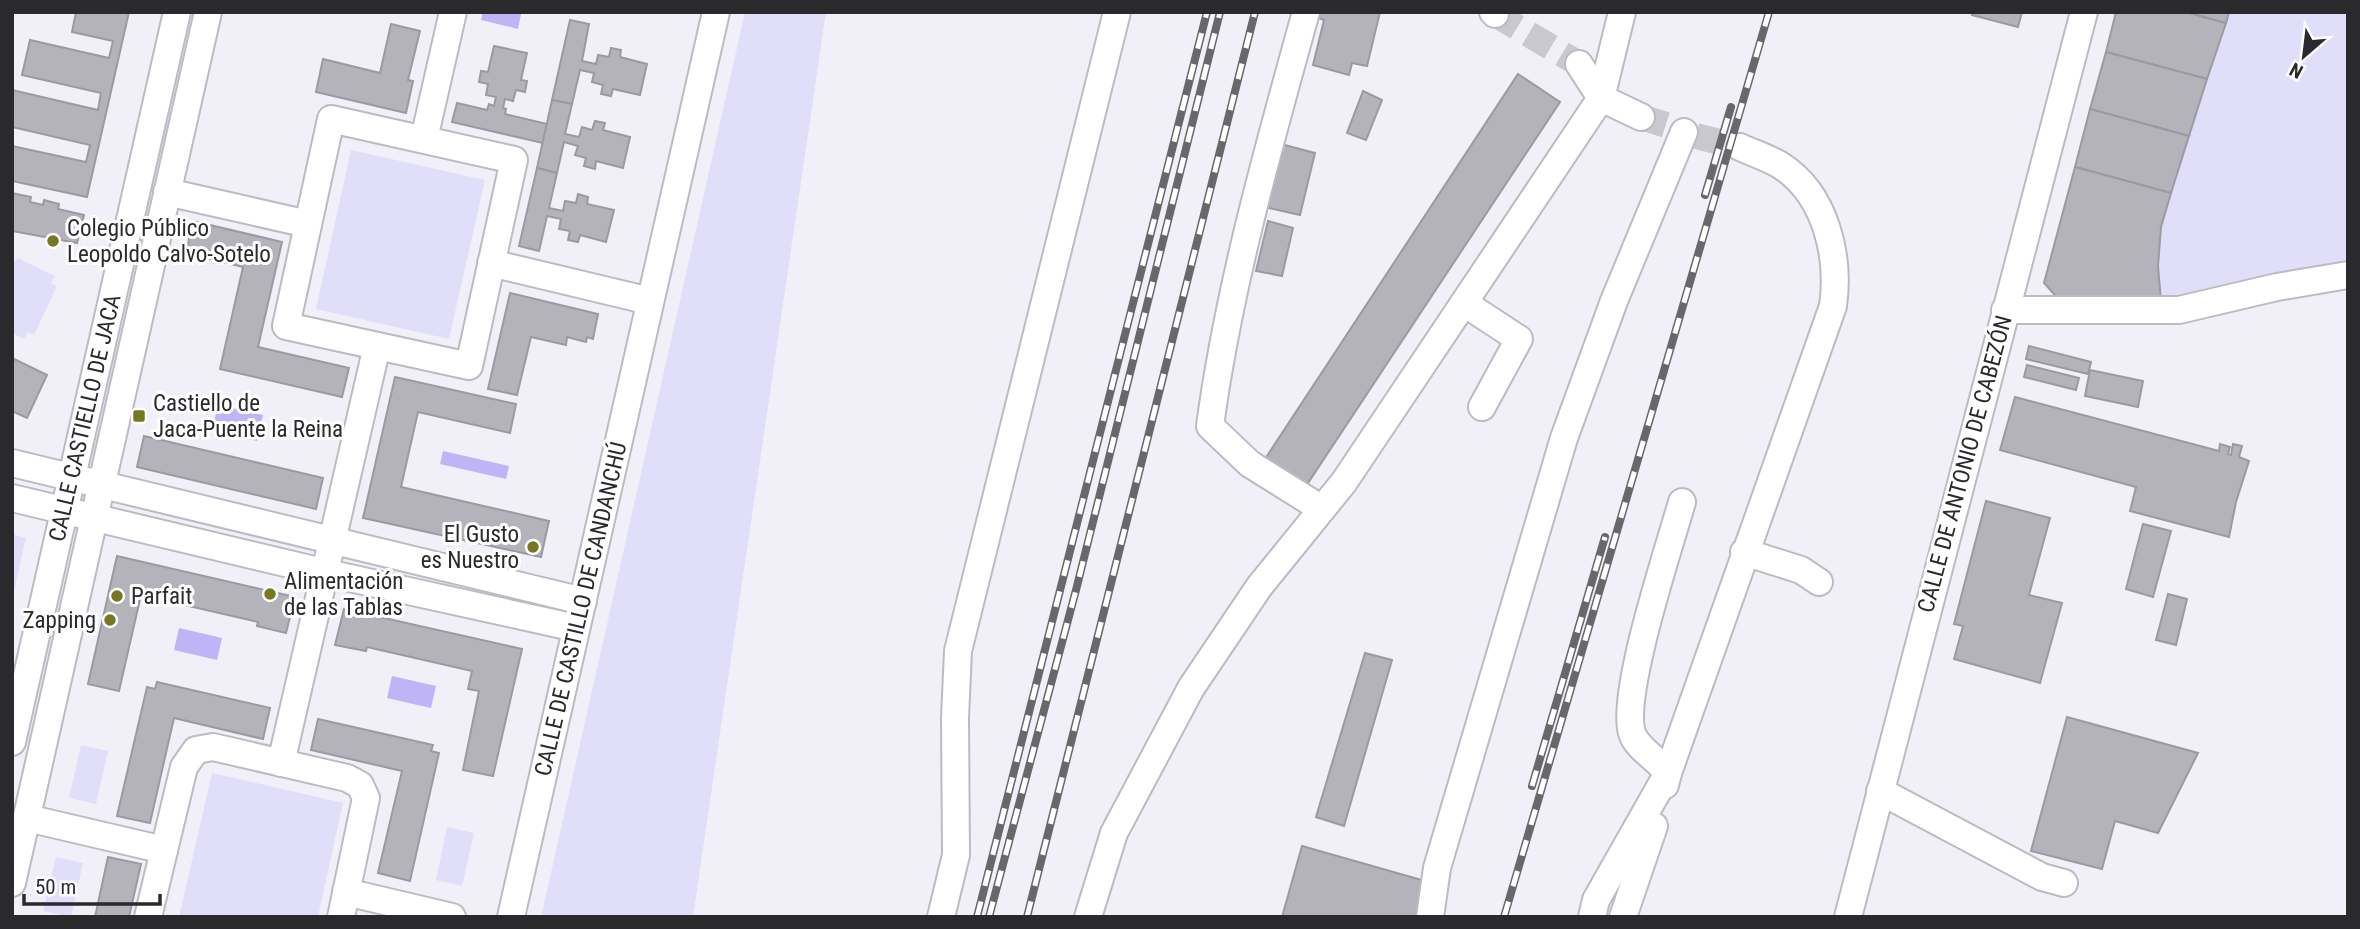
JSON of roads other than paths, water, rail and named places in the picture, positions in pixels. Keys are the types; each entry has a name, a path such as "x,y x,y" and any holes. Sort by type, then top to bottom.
{"street":[{"name":"CALLE CASTIELLO DE JACA","path":"12,742 177,12"},
{"name":"CALLE CASTIELLO DE JACA","path":"12,883 208,12"},
{"path":"424,139 453,12"},
{"name":"CALLE DE CASTILLO DE CANDANCHÚ","path":"511,917 716,12"},
{"path":"941,917 956,855 955,718 958,651 1117,12"},
{"path":"1306,12 1262,171 1220,349 1210,426 1250,464 1322,509"},
{"path":"1088,917 1114,833 1191,688 1259,586 1358,463 1601,98 1622,12"},
{"name":"CALLE DE ANTONIO DE CABEZÓN","path":"1847,917 2084,12"},
{"path":"1579,64 1601,98 1641,117"},
{"path":"331,119 424,139 514,160 468,366 286,326 331,119"},
{"path":"1430,917 1437,869 1564,438 1609,313 1684,131"},
{"path":"1623,917 1661,806 1668,773 1833,306 1836,283 1834,257 1813,198 1781,166 1740,147"},
{"path":"167,192 308,223"},
{"path":"491,263 650,301"},
{"path":"2005,310 2179,310 2277,287 2348,275"},
{"path":"1464,303 1519,339 1482,407"},
{"path":"281,763 327,573 377,346"},
{"path":"12,463 583,601"},
{"path":"12,498 327,573 576,628"},
{"path":"1668,773 1633,737 1630,724 1637,662 1682,502"},
{"path":"1744,552 1801,570 1819,582"},
{"path":"148,917 184,766 196,750 213,747 347,778 360,785 366,798 344,904 452,917"},
{"path":"1592,917 1603,888 1668,773"},
{"path":"1880,791 2042,877 2064,883"},
{"path":"27,818 164,849"}],"tunnel":[{"path":"1495,14 1579,64"},
{"path":"1641,117 1672,127"},
{"path":"1696,136 1740,147"}],"railway":[{"path":"977,917 1207,12"},
{"path":"989,917 1076,590 1220,12"},
{"path":"1027,917 1255,12"},
{"path":"1504,917 1769,12"},
{"path":"1705,195 1731,107"},
{"path":"1532,786 1605,537"}],"place":[{"name":"Colegio Público Leopoldo Calvo-Sotelo","path":"53,241"},
{"name":"Castiello de Jaca-Puente la Reina","path":"139,416"},
{"name":"El Gusto es Nuestro","path":"533,547"},
{"name":"Alimentación de las Tablas","path":"270,594"},
{"name":"Parfait","path":"117,596"},
{"name":"Zapping","path":"110,620"}]}
